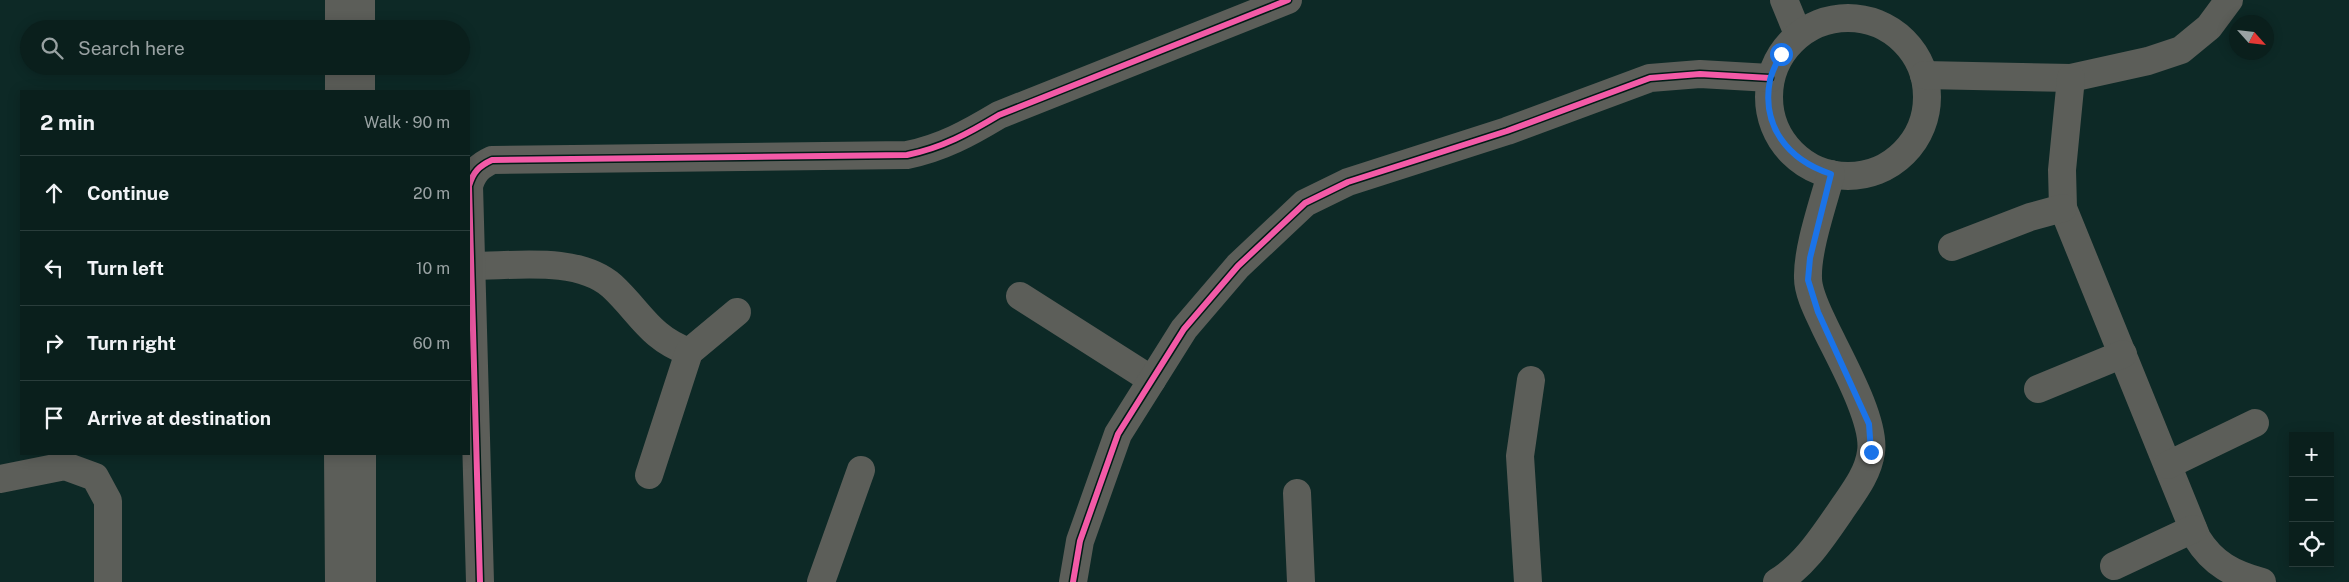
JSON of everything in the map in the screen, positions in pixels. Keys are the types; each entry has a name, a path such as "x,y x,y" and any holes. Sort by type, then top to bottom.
{"street":[{"path":"339,0 339,20"},
{"path":"361,0 361,20"},
{"path":"470,182 472,175 481,165 492,160 907,155 934,149 962,138 999,115 1288,0"},
{"path":"1784,0 1798,34"},
{"path":"1924,75 2071,78 2148,61 2181,50 2208,27 2229,0"},
{"path":"1846,17 1872,21 1896,32 1913,51 1924,75 1927,101 1921,127 1908,148 1888,166 1863,175 1831,174 1812,168 1790,152 1776,131 1768,105 1770,78 1781,54 1798,34 1821,22 1846,17"},
{"path":"1073,582 1080,541 1118,434 1184,329 1238,266 1305,203 1348,182 1507,130 1650,78 1700,74 1770,78"},
{"path":"339,75 339,90"},
{"path":"361,75 361,90"},
{"path":"2071,78 2062,170 2063,208 2193,529 2206,554 2230,572 2262,582"},
{"path":"1777,582 1790,574 1808,556 1837,516 1862,480 1871,452 1869,424 1818,312 1808,280 1810,258 1831,174"},
{"path":"1952,247 2030,217 2063,208"},
{"path":"470,213 480,582"},
{"path":"472,266 568,266 588,272 611,286 654,333 670,345 689,352"},
{"path":"1020,296 1152,380"},
{"path":"649,475 689,352 737,312"},
{"path":"2038,389 2123,354"},
{"path":"1528,582 1520,456 1531,380"},
{"path":"2168,465 2255,423"},
{"path":"338,455 339,582"},
{"path":"362,455 362,582"},
{"path":"0,479 65,466 95,476 108,501 108,582"},
{"path":"821,582 861,470"},
{"path":"1297,493 1301,582"},
{"path":"2114,566 2193,529"}],"cycle path":[{"path":"470,183 477,170 492,160 907,155 944,144 999,115 1288,0"},
{"path":"1073,582 1080,541 1118,434 1184,329 1238,266 1305,203 1348,182 1507,131 1650,78 1700,74 1770,78"},
{"path":"470,222 480,582"}],"route":[{"path":"1781,54 1770,78 1768,105 1776,131 1790,152 1812,168 1831,174 1810,258 1808,280 1818,312 1869,424 1871,452"}]}
